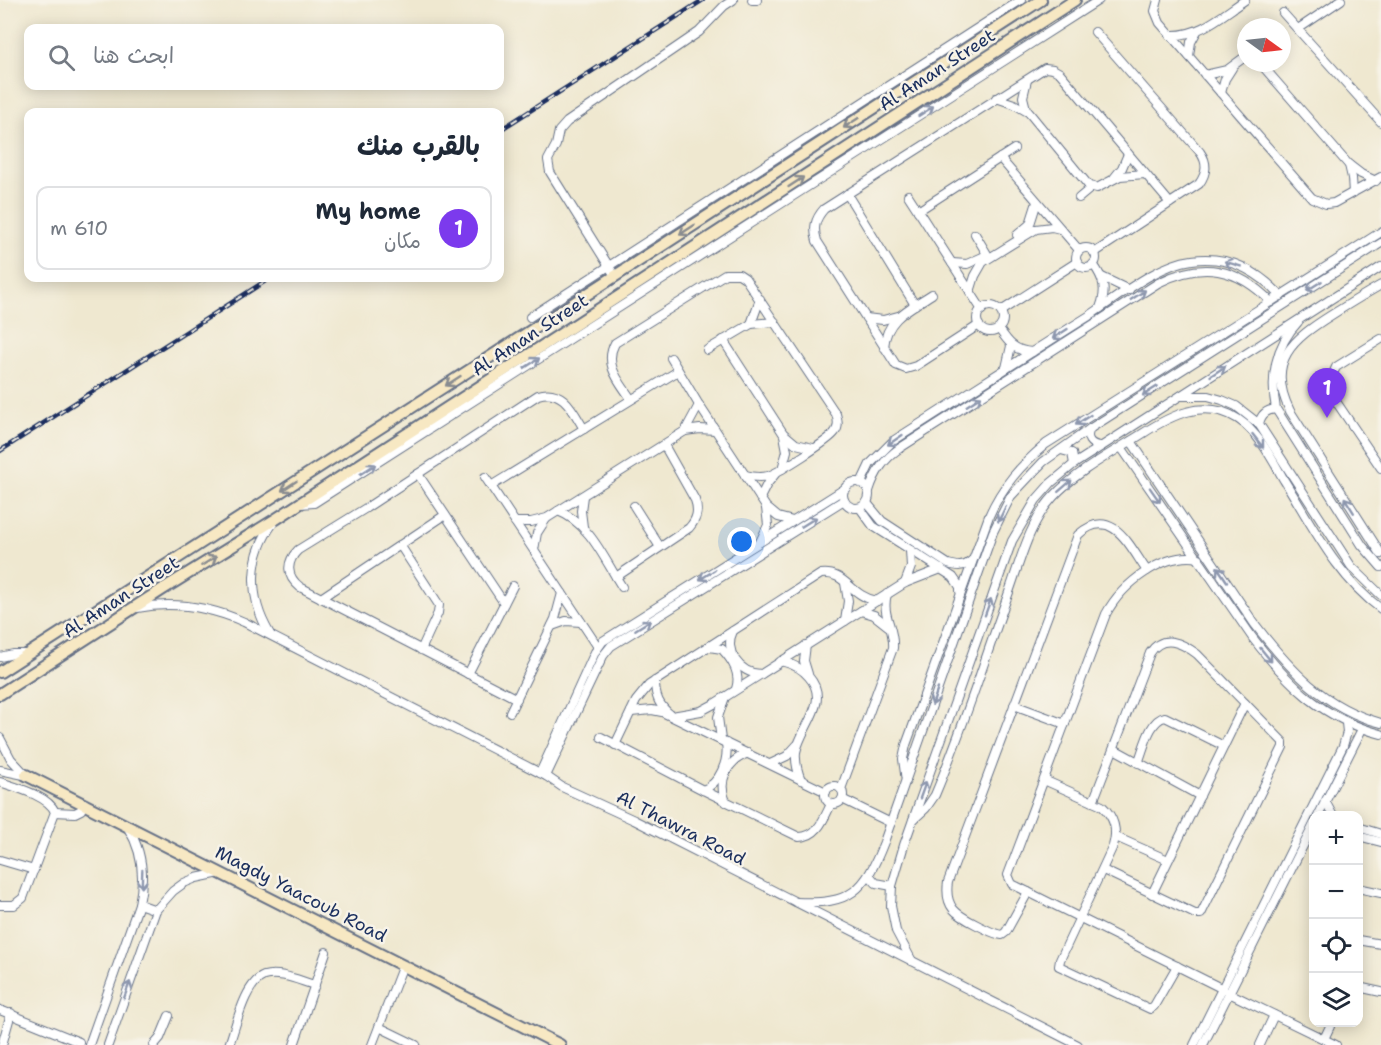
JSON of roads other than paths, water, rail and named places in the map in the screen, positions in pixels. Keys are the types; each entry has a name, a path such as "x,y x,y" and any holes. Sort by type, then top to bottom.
{"street":[{"path":"612,272 550,172 548,160 560,131 567,122 699,32 733,0"},
{"path":"752,0 757,0"},
{"path":"960,46 1021,0"},
{"name":"Al Aman Street","path":"0,672 430,395 612,272 706,217 791,156 877,99 960,46 1041,0"},
{"name":"Al Aman Street","path":"0,694 443,410 575,331 717,233 757,214 1075,0"},
{"path":"298,504 314,503 757,214 1099,0"},
{"path":"1158,0 1155,11 1157,18 1170,35 1312,198 1318,202 1334,203 1378,179"},
{"path":"1170,35 1184,35 1198,30 1245,0"},
{"path":"1298,29 1341,0"},
{"path":"1283,13 1377,112 1381,122"},
{"path":"1034,26 1041,37"},
{"path":"1189,57 1191,42 1198,30"},
{"path":"1094,253 1199,184 1206,164 1204,158 1095,32"},
{"path":"1205,75 1220,73 1237,63"},
{"path":"1221,93 1225,79 1233,66"},
{"path":"979,325 912,368 906,369 896,365 815,234 819,214 1041,69 1049,68 1057,71 1170,203"},
{"path":"1268,72 1348,164 1361,174 1378,179"},
{"path":"1027,78 1023,97 1030,114 1091,188"},
{"path":"996,98 1014,104 1030,114"},
{"path":"918,211 1014,149"},
{"path":"1079,198 1091,188 1100,188 1113,179 1122,168 1128,154"},
{"path":"530,317 612,272 791,156"},
{"path":"1000,159 1079,250"},
{"path":"1348,164 1353,193"},
{"path":"1113,179 1128,174 1145,174"},
{"path":"847,194 915,305"},
{"path":"908,195 982,310"},
{"path":"952,263 967,264 1024,230 1030,224 1037,202"},
{"path":"706,217 717,233"},
{"path":"970,292 983,262 1036,229 1052,227 1060,229"},
{"path":"906,781 903,766 904,752 960,592 984,529 1002,491 1016,472 1046,444 1381,232"},
{"path":"975,234 987,254"},
{"path":"794,902 828,903 842,899 857,889 869,875 891,823 993,532 1011,496 1043,462 1091,428 1381,243"},
{"path":"1089,249 1094,253 1095,258 1089,268 1083,268 1077,262 1076,257 1079,250 1089,249"},
{"path":"1342,258 1347,265"},
{"path":"861,483 865,471 884,448 1100,308 1171,265 1191,260 1211,259 1231,262 1250,269 1267,281 1281,296"},
{"path":"1001,311 1077,262"},
{"path":"1093,264 1102,277 1104,293 1100,308"},
{"path":"914,963 896,931 891,906 892,886 911,822 1012,540 1036,500 1051,483 1100,446 1381,267"},
{"path":"960,592 957,582 940,569 873,526 864,505 868,491 883,462 900,448 1174,274 1209,269 1227,272 1251,284 1271,302"},
{"path":"631,399 610,363 610,354 615,343 725,274 732,273 745,278 836,414 837,427 835,432 780,470 762,477 745,475"},
{"path":"1102,277 1129,290"},
{"path":"1355,283 1362,296"},
{"path":"1381,285 1305,331 1286,354 1281,369 1280,384 1284,399 1301,428 1381,554"},
{"path":"884,346 888,329 899,316 932,294"},
{"path":"751,324 760,299"},
{"path":"990,306 1001,311 1003,320 999,328 991,332 982,329 978,317 982,310 990,306"},
{"path":"1305,315 1286,337 1277,358 1273,380 1276,409 1362,545 1381,567"},
{"path":"866,318 883,320 899,316"},
{"path":"707,350 751,324 775,322"},
{"path":"999,328 1011,346 1017,350 1032,352"},
{"path":"1224,332 1229,340"},
{"path":"1381,339 1336,367 1329,383 1333,397 1381,468"},
{"path":"723,340 783,433 796,444 813,448"},
{"path":"1006,368 1011,346"},
{"path":"670,358 766,507 778,517 793,521"},
{"path":"491,486 678,371"},
{"path":"517,699 300,587 291,579 288,566 293,554 538,395 551,393 566,400 584,429"},
{"path":"430,395 431,407 443,410"},
{"path":"1179,396 1194,395 1222,400 1236,406 1259,423 1306,516 1343,573 1366,598 1381,609"},
{"path":"685,431 699,405"},
{"path":"911,822 931,802 939,787 1025,547 1039,516 1063,487 1152,427 1180,412 1210,409 1229,415 1246,426 1275,456 1315,510 1351,566 1381,595"},
{"path":"1259,423 1262,414 1276,409"},
{"path":"395,417 402,423 402,436"},
{"path":"1091,428 1088,432 1089,440 1092,444 1100,446"},
{"path":"1292,434 1301,428"},
{"path":"515,522 531,522 547,518 685,431 715,430"},
{"path":"760,498 767,484 780,470 787,451 783,433"},
{"path":"1131,441 1264,636 1310,685 1339,707 1381,723"},
{"path":"616,577 689,528 697,512 695,500 664,445"},
{"path":"1121,447 1252,637 1277,668 1313,702 1346,723 1381,734"},
{"path":"1061,450 1072,453 1074,464"},
{"path":"418,474 504,603"},
{"path":"485,477 598,647"},
{"path":"543,774 598,647 610,636 853,483 861,483 868,491"},
{"path":"543,774 603,656 611,646 844,500 846,488"},
{"path":"583,496 581,511 583,527"},
{"path":"844,500 851,507 864,505"},
{"path":"864,505 882,521 948,564 962,566 972,560"},
{"path":"634,506 660,547"},
{"path":"760,542 768,525 766,507"},
{"path":"1306,516 1315,510"},
{"path":"558,511 583,527 622,587"},
{"path":"321,598 446,515"},
{"path":"534,550 537,533 547,518"},
{"path":"271,635 256,604 254,573 260,547 276,519"},
{"path":"1028,892 1006,932 1002,935 960,916 951,907 947,895 948,882 1078,535 1086,528 1096,524 1113,527 1121,533 1147,571"},
{"path":"984,529 993,532"},
{"path":"1180,557 1187,540"},
{"path":"400,544 439,605 438,613 421,650"},
{"path":"905,583 911,567 910,550"},
{"path":"1199,558 1180,557 1147,571 1119,593 1106,614 1008,875 1012,884 1336,1045"},
{"path":"1343,573 1351,566"},
{"path":"655,681 658,701 672,716 701,711 905,583 940,569"},
{"path":"615,745 643,691 820,574 831,574 845,582 859,595 877,600"},
{"path":"845,582 848,601 845,621"},
{"path":"468,674 513,586"},
{"path":"1226,597 1234,592"},
{"path":"510,712 559,611 562,593"},
{"path":"831,804 842,799 841,789 892,648 892,635 885,615 887,594"},
{"name":"Al Thawra Road","path":"131,609 160,605 203,608 231,617 271,635 543,774 562,787 644,825 1078,1045"},
{"path":"861,611 880,619 890,628"},
{"path":"551,627 566,621 581,622"},
{"path":"733,630 729,645 735,659 745,670 761,674"},
{"path":"61,632 58,639 59,644 66,649 71,648"},
{"path":"944,641 954,644"},
{"path":"1093,802 1150,653 1155,646 1163,642 1172,641 1181,644 1197,654 1281,738 1283,747 1203,912 1197,915 1102,870"},
{"path":"806,645 804,661 808,676"},
{"path":"708,647 718,647 725,653 738,674 736,689"},
{"path":"0,657 39,651 43,655 44,663 41,668"},
{"path":"781,661 796,666 808,676 817,690 817,706 800,742 796,761 801,780"},
{"path":"703,790 711,786 717,778 727,757 718,717 726,696"},
{"path":"1152,894 1245,703"},
{"path":"1014,705 1065,724"},
{"path":"631,712 652,710 672,716 826,792"},
{"path":"1138,763 1154,724 1165,717 1224,746"},
{"path":"1203,1045 1226,991 1343,746 1347,732 1346,723"},
{"path":"1320,811 1362,729"},
{"path":"601,737 799,837 809,836 816,830 831,804"},
{"name":"Magdy Yaacoub Road","path":"0,738 11,759 26,775"},
{"path":"770,764 787,756 800,742"},
{"path":"1114,749 1200,796"},
{"path":"726,802 722,791 723,780 730,764 748,753"},
{"name":"Magdy Yaacoub Road","path":"0,770 26,775 84,803 560,1045"},
{"path":"1044,780 1093,802 1108,812 1116,828 1116,837 1060,960 1061,968 1150,1009 1177,966"},
{"path":"0,782 50,803 55,812 21,900 14,905 0,904"},
{"path":"831,804 827,800 826,792 834,786 841,789"},
{"path":"842,799 891,823"},
{"path":"1325,801 1330,811"},
{"path":"55,812 75,813 81,810 84,803"},
{"path":"89,1045 139,904 142,888 143,871 135,838 126,824"},
{"path":"1363,828 1381,834"},
{"path":"1194,1045 1226,991 1309,835"},
{"path":"1116,837 1168,861"},
{"path":"1363,837 1381,842"},
{"path":"0,860 34,870"},
{"path":"118,1045 108,1043 156,910 168,896 184,884 196,878 222,873"},
{"path":"869,875 876,883 892,886"},
{"path":"1363,889 1381,893"},
{"path":"139,904 156,910"},
{"path":"1363,940 1381,944"},
{"path":"294,1045 326,952"},
{"path":"372,1045 403,965"},
{"path":"229,1045 252,984 265,976 281,976 315,985"},
{"path":"1363,988 1381,992"},
{"path":"0,1010 78,1043 84,1036 92,1036"},
{"path":"2,1045 11,1013"},
{"path":"1260,1045 1274,1015"},
{"path":"154,1045 160,1038 169,1016"},
{"path":"379,1027 416,1045"},
{"path":"1324,1039 1330,1027"}],"railway":[{"path":"504,127 703,0"},
{"path":"0,451 264,282"}],"place":[{"name":"My home","path":"1327,418"}]}
